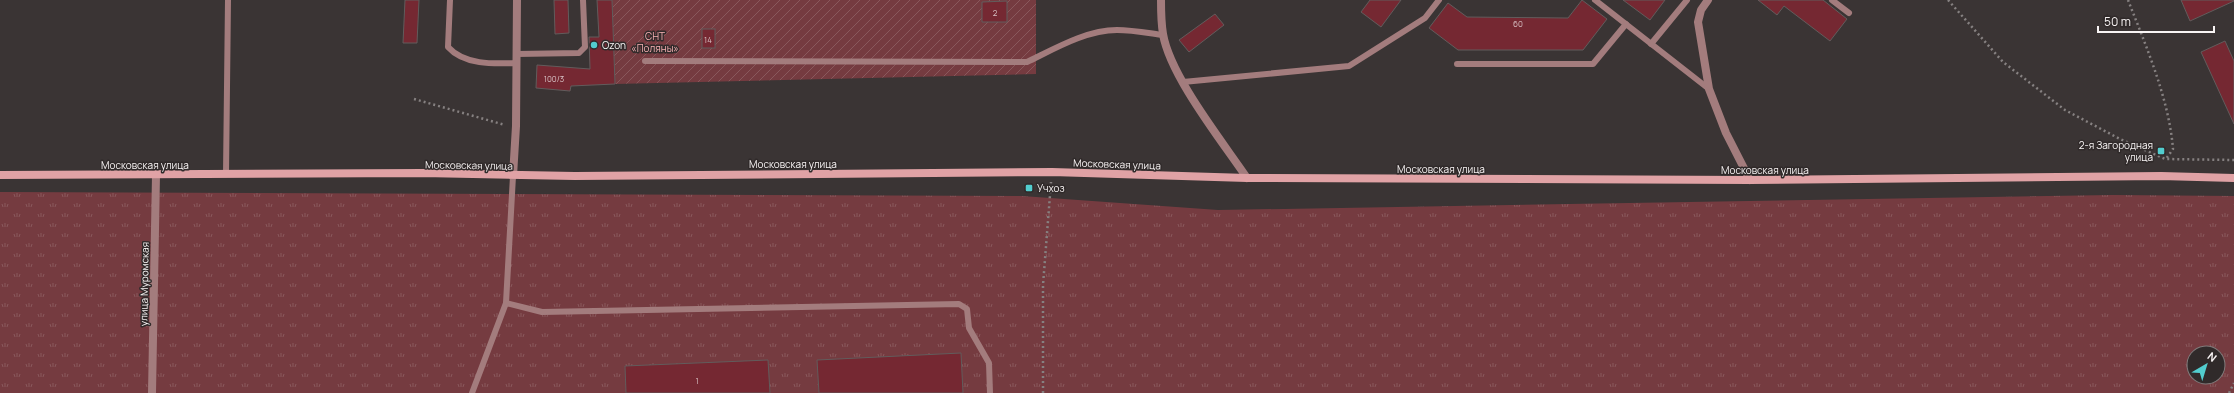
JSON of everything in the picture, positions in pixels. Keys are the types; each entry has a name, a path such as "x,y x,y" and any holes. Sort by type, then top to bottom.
{"main road":[{"name":"Московская улица","path":"0,175 423,173 513,176 1052,172 1247,178 1750,180 2161,176 2234,178"}],"street":[{"path":"513,176 516,126 517,0"},
{"path":"1161,0 1163,35 1171,58 1183,82 1247,178"},
{"path":"1708,0 1701,10 1698,22 1709,89 1726,133 1750,180"},
{"name":"улица Муромская","path":"152,393 156,175"}],"lane":[{"path":"226,174 228,0"},
{"path":"450,0 448,47 456,56 465,60 499,64 516,63"},
{"path":"517,54 579,53 583,51 585,47 583,0"},
{"path":"1183,82 1349,66 1424,18 1439,0"},
{"path":"1651,44 1687,0"},
{"path":"1832,0 1849,13"},
{"path":"1599,1 1709,89"},
{"path":"1458,64 1593,64 1626,24"},
{"path":"645,61 1027,62 1072,42 1102,32 1116,30 1163,35"},
{"path":"472,393 506,303 513,176"},
{"path":"506,303 542,312 959,304 966,309 969,328 989,363 990,393"}],"path":[{"path":"1948,0 2003,62 2065,110 2120,139 2165,159 2234,160"},
{"path":"2128,0 2150,58 2172,133 2173,149 2165,159"},
{"path":"414,99 510,126"},
{"path":"1043,393 1043,285 1052,172"},
{"path":"2229,393 2234,384"}],"green space":[{"name":"СНТ «Поляны»","path":"612,0 1036,0 1036,74 615,84"},
{"path":"0,192 1022,196 1218,210 2113,195 2234,196 2234,393 0,393"}],"building":[{"path":"405,0 419,0 417,43 403,43"},
{"path":"554,0 568,0 569,33 555,34"},
{"path":"597,0 612,0 615,84 571,86 570,91 536,88 537,65 590,69 589,37 599,37"},
{"path":"1370,0 1401,0 1381,27 1361,12"},
{"path":"1582,0 1607,19 1583,50 1458,50 1429,28 1448,3 1467,17 1568,18"},
{"path":"1623,0 1665,0 1650,20"},
{"path":"1758,0 1823,0 1847,19 1830,41 1784,6 1777,15"},
{"path":"2181,0 2234,0 2234,1 2190,21"},
{"path":"1007,1 1007,22 982,22 982,2"},
{"path":"1215,14 1224,25 1189,52 1179,40"},
{"path":"702,29 715,29 715,48 702,48"},
{"path":"2225,41 2234,61 2234,124 2201,52"},
{"path":"961,353 963,393 819,393 817,360"},
{"path":"768,360 770,393 626,393 625,366"}],"place":[{"name":"Ozon","path":"594,45"},
{"name":"2-я Загородная улица","path":"2161,151"},
{"name":"Учхоз","path":"1029,188"}]}
